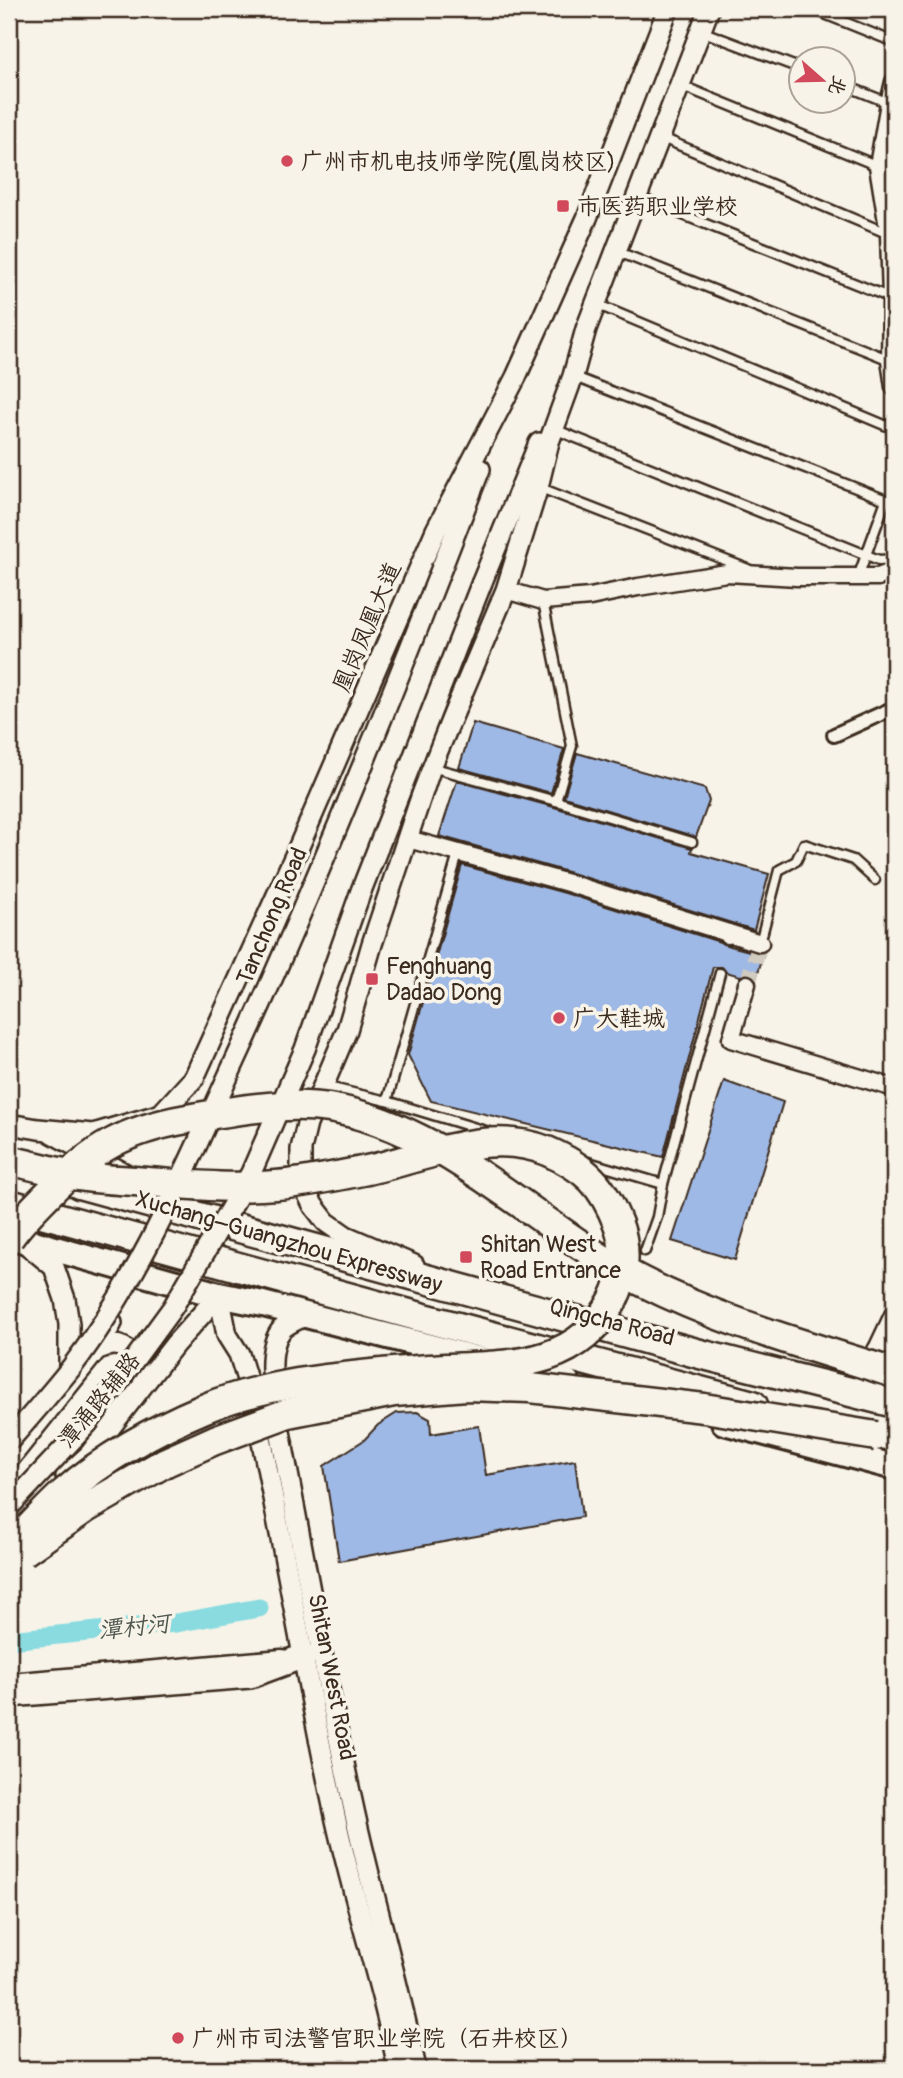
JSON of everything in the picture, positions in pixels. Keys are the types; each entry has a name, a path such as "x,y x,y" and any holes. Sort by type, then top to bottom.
{"highway":[{"path":"13,1238 19,1223 80,1163 103,1147 135,1131 219,1113 299,1106 328,1108 349,1112 416,1138 481,1176 601,1258 642,1282 722,1317 894,1373"},
{"path":"9,1163 86,1177 225,1187 278,1185 364,1171 460,1147 490,1142 518,1143 540,1148 568,1160 587,1175 603,1192 613,1211 624,1253 622,1276 608,1310 589,1332 563,1350 527,1363 384,1373 317,1381 246,1394 213,1405 147,1437 101,1465 63,1494 9,1549"},
{"name":"Xuchang–Guangzhou Expressway","path":"9,1163 700,1354 894,1404"},
{"name":"Xuchang–Guangzhou Expressway","path":"9,1204 424,1318 885,1438"},
{"path":"9,1562 86,1508 166,1462 215,1440 288,1413 394,1392 466,1386 530,1388 704,1408 885,1438"}],"main road":[{"name":"Qingcha Road","path":"9,1152 155,1191 558,1307 894,1394"},
{"path":"13,1238 219,1295 306,1315 894,1467"},
{"path":"9,1695 250,1676 313,1654"}],"street":[{"name":"凰岗凤凰大道","path":"9,1122 47,1130 93,1134 161,1114 194,1079 297,851 436,530 516,377 587,218 668,9"},
{"path":"9,1507 88,1423 173,1307 251,1173 305,1049 361,891 482,582 596,304 709,9"},
{"path":"894,82 878,166 889,234 892,333 890,360 894,387"},
{"path":"422,1268 346,1236 326,1222 313,1205 301,1181 300,1149 307,1124 347,1030 372,944 431,767 506,590 538,488 549,442 573,376 586,329"},
{"name":"Tanchong Road","path":"9,1441 71,1368 115,1303 162,1221 269,987 389,702 516,377"},
{"path":"506,590 543,601 590,597 727,573 878,577 894,571"},
{"path":"834,735 894,708"},
{"path":"408,839 568,883 760,943"},
{"path":"747,984 731,1039 894,1088"},
{"path":"47,1130 155,1191"},
{"path":"13,1238 54,1267 65,1299 69,1324 69,1385"},
{"name":"潭涌路辅路","path":"9,1460 97,1349 139,1273"},
{"name":"潭涌路辅路","path":"9,1530 89,1455 175,1344 219,1295"},
{"name":"Shitan West Road","path":"219,1295 227,1335 239,1354 253,1399 313,1654 406,2019 416,2069"},
{"path":"859,1387 894,1313"},
{"name":"Shitan West Road","path":"306,1315 284,1327 276,1339 271,1365 333,1808 354,1896 390,2024 398,2069"},
{"path":"97,1349 114,1345 132,1355 138,1365 131,1401"},
{"path":"876,1350 894,1355"},
{"path":"9,1682 313,1654"}],"lane":[{"path":"812,9 894,42"},
{"path":"701,31 788,64"},
{"path":"680,85 878,166"},
{"path":"858,91 889,103"},
{"path":"660,137 889,234"},
{"path":"638,197 891,298"},
{"path":"616,251 890,360"},
{"path":"596,304 894,429"},
{"path":"573,376 890,501 858,577"},
{"path":"554,429 879,560 894,559"},
{"path":"538,488 764,575"},
{"path":"543,601 572,746 556,801"},
{"path":"431,767 692,842"},
{"path":"760,943 779,870 796,861 804,844 853,860 875,880"},
{"path":"387,1101 458,853"},
{"path":"645,1251 657,1217 663,1185 720,973"},
{"path":"323,1086 387,1101 663,1185"}],"building":[{"path":"473,723 564,749 551,793 459,768"},
{"path":"577,753 705,789 709,801 696,837 564,797"},
{"path":"457,781 692,848 691,852 769,874 754,930 571,873 439,836"},
{"name":"广大鞋城","path":"462,865 565,893 723,944 764,953 756,979 749,974 740,976 726,972 722,967 713,967 663,1157 431,1101 408,1055"},
{"path":"724,1081 783,1102 735,1260 672,1241"},
{"path":"417,1412 430,1419 431,1434 479,1426 486,1475 575,1460 582,1517 339,1561 324,1466 364,1440 378,1425 397,1413"}],"waterway":[{"name":"潭村河","path":"9,1640 176,1623 259,1608"}],"tunnel":[{"path":"747,984 760,943"}],"place":[{"name":"广州市机电技师学院(凰岗校区)","path":"287,161"},
{"name":"市医药职业学校","path":"563,206"},
{"name":"Fenghuang Dadao Dong","path":"372,979"},
{"name":"广大鞋城","path":"559,1018"},
{"name":"Shitan West Road Entrance","path":"466,1257"},
{"name":"广州市司法警官职业学院（石井校区）","path":"178,2038"}]}
